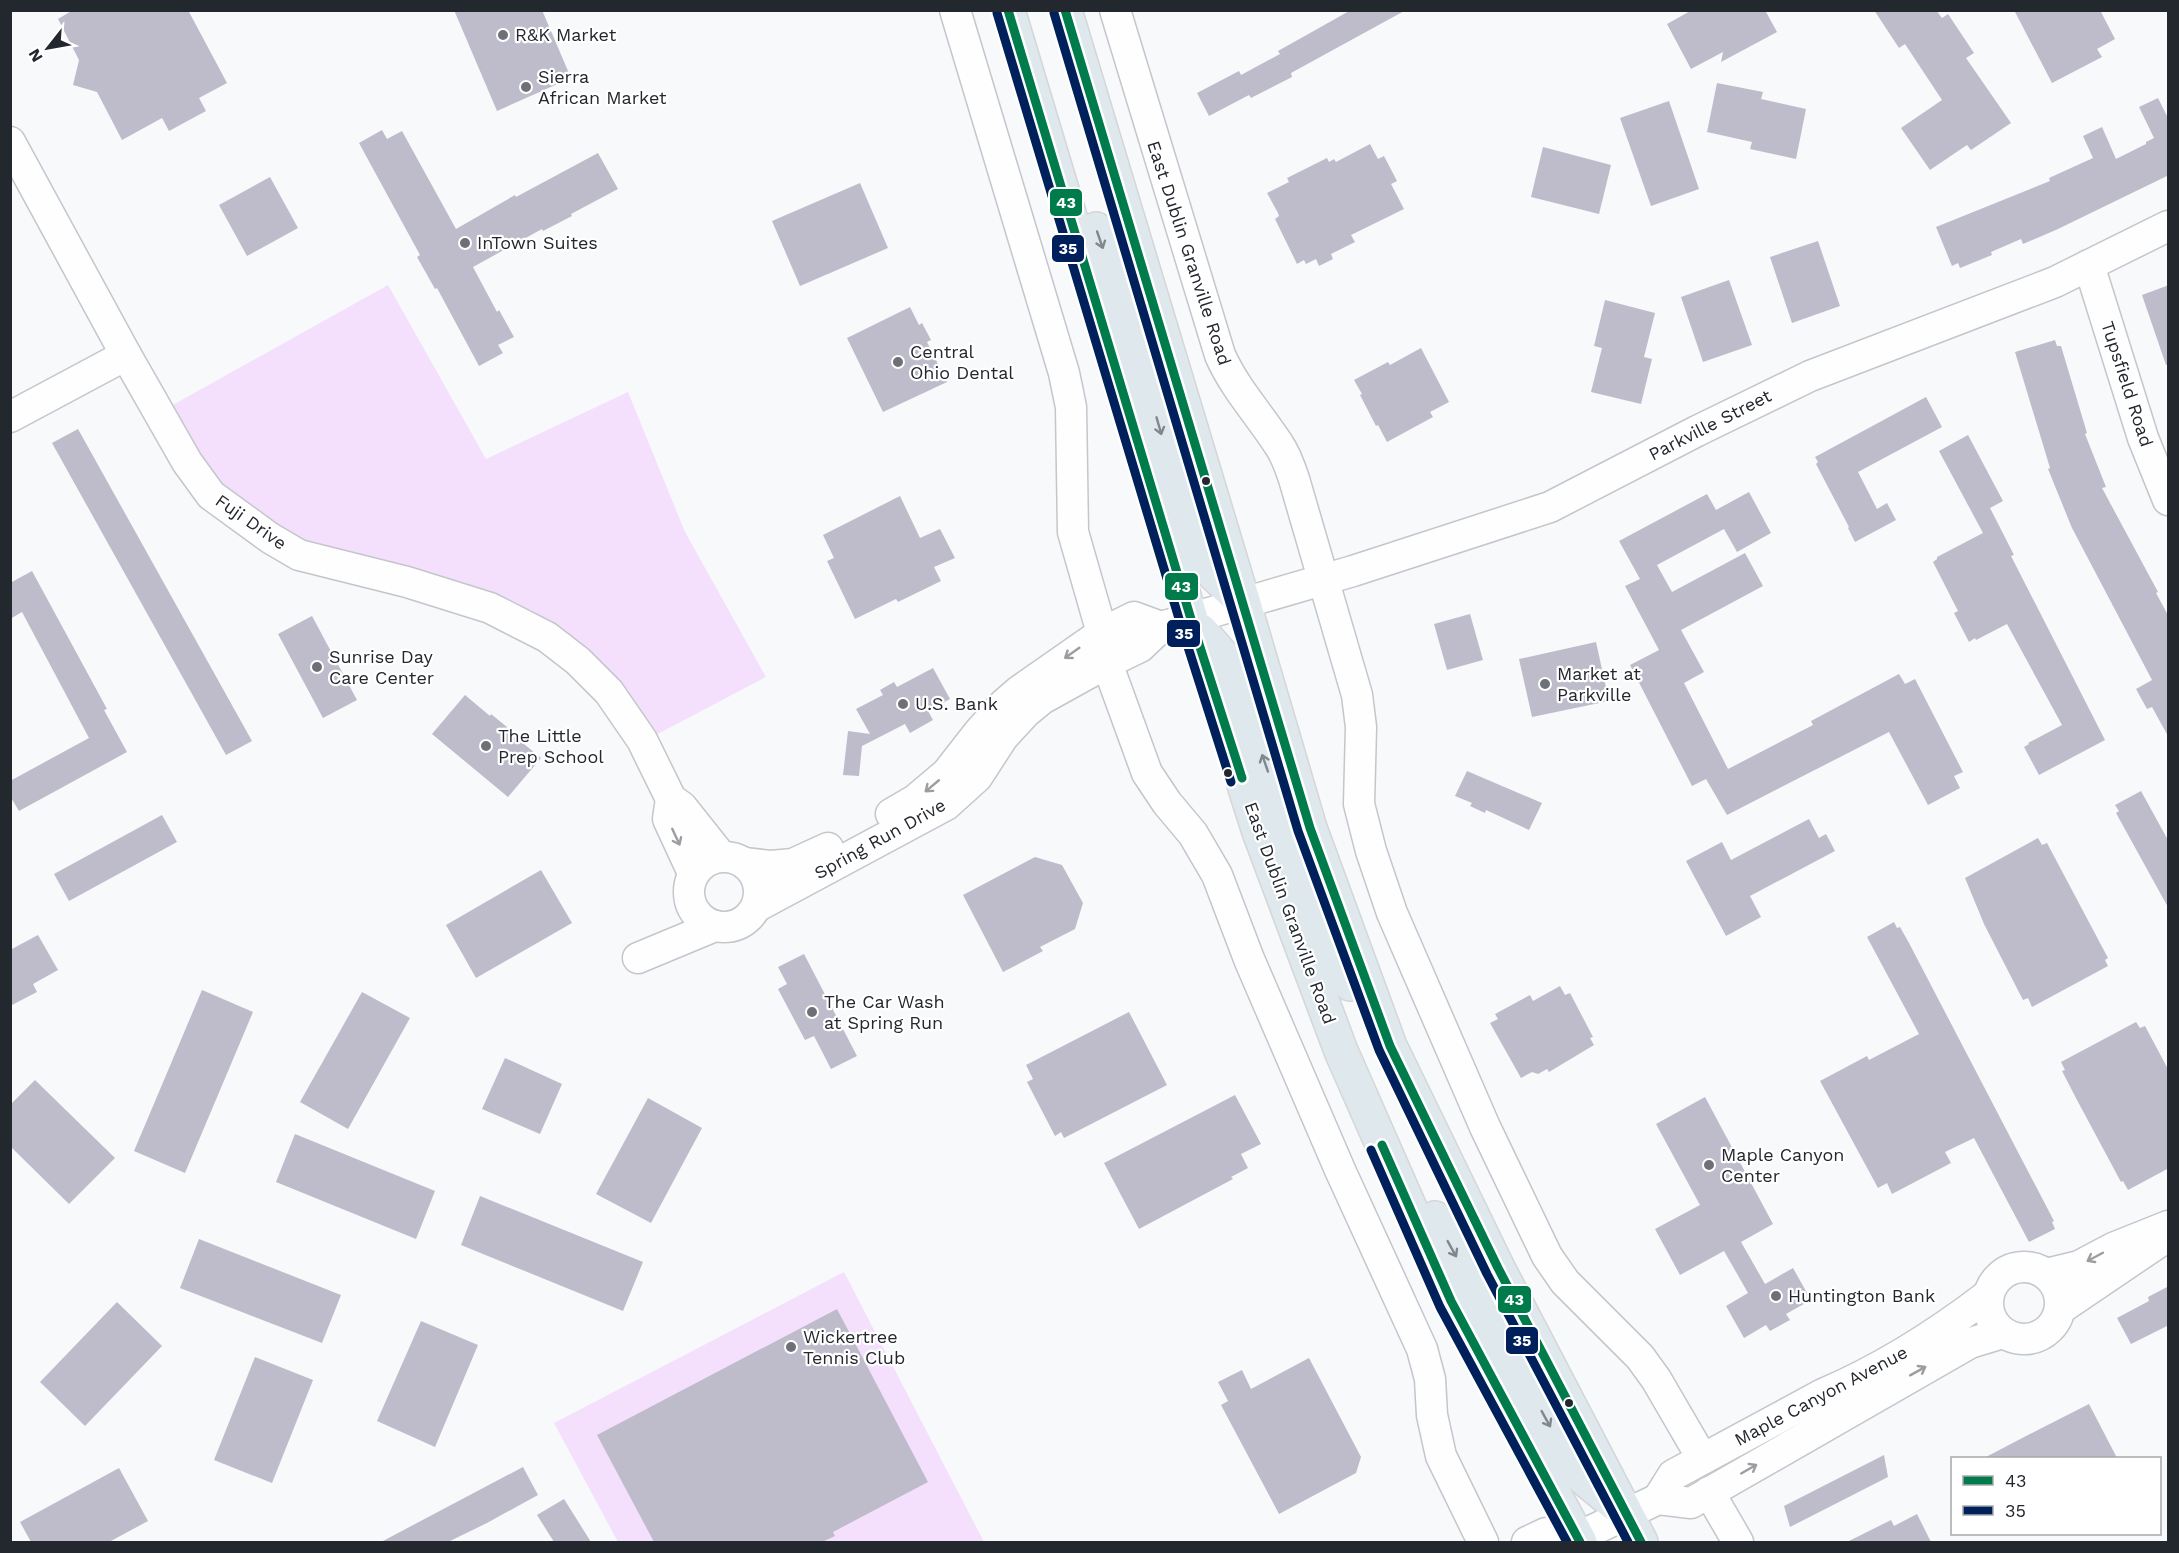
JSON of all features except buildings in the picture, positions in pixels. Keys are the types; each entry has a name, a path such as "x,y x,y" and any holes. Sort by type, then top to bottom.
{"main road":[{"name":"East Dublin Granville Road","path":"1008,10 1176,623 1259,832 1341,1052 1451,1301 1576,1542"},
{"path":"1065,10 1310,828 1390,1046 1498,1268 1641,1542"},
{"path":"1026,71 1084,198 1119,295 1197,558 1244,604"},
{"path":"1176,623 1233,668 1325,939 1348,981 1390,1046"},
{"path":"1341,1052 1575,1471 1626,1513"}],"street":[{"path":"955,10 1064,373 1071,407 1072,532 1102,633"},
{"name":"East Dublin Granville Road","path":"1115,10 1220,355 1228,374 1242,396 1280,446 1288,461 1357,695 1360,727 1358,788 1363,822 1392,913 1485,1127 1547,1256 1565,1282 1640,1357 1656,1379 1702,1458"},
{"name":"Fuji Drive","path":"10,142 126,355 187,462 211,495 270,538 299,555 407,582 490,608 546,637 578,661 609,693 642,740 670,799 682,807 733,860"},
{"name":"Parkville Street","path":"1244,604 1432,547 1550,507 1810,376 2055,282 2169,226"},
{"name":"Tupsfield Road","path":"2089,265 2143,438 2169,500"},
{"path":"10,417 126,355"},
{"name":"Spring Run Drive","path":"756,907 946,805 977,777 1003,736 1042,699 1140,647 1176,623 1244,604"},
{"name":"Spring Run Drive","path":"733,860 771,866 792,864 834,846 915,800 947,773 1004,704 1102,633 1134,616 1176,623"},
{"path":"1107,663 1148,773 1167,803 1193,834 1217,875 1249,959 1340,1170 1422,1349 1430,1379 1432,1415 1441,1456 1482,1542"},
{"name":"Fuji Drive","path":"670,799 668,819 693,873"},
{"path":"638,958 715,926 736,925 745,920 756,907 759,894 758,882 753,872 733,860 711,859 701,864 693,873 689,883 688,894 696,914 715,926"},
{"path":"666,946 691,904"},
{"path":"2046,1274 2079,1266 2113,1248 2169,1226"},
{"path":"2060,1309 2169,1235"},
{"path":"2025,1266 2046,1274 2058,1291 2060,1309 2054,1323 2042,1335 2022,1339 2003,1333 1995,1326 1987,1306 1988,1295 1997,1278 2004,1272 2025,1266"},
{"name":"Maple Canyon Avenue","path":"1988,1295 1921,1342 1673,1475 1658,1499 1691,1503 1970,1342 2003,1333"},
{"path":"1709,1492 1738,1542"},
{"path":"1527,1542 1546,1533 1576,1542 1626,1513 1658,1499"}],"shaded area":[{"path":"388,285 486,459 628,392 685,532 766,677 650,738 611,677 576,640 531,610 454,581 318,549 263,519 221,486 197,451 171,406"},
{"name":"Wickertree Tennis Club","path":"844,1272 984,1542 618,1542 554,1423"}],"transit line":[{"name":"43","path":"1008,10 1191,619 1242,778"},
{"name":"43","path":"1065,10 1310,828 1390,1046 1498,1268 1641,1542"},
{"name":"35","path":"997,13 1180,622 1231,782"},
{"name":"35","path":"1054,13 1298,831 1379,1050 1487,1274 1628,1542"},
{"name":"43","path":"1382,1145 1451,1301 1580,1542"},
{"name":"35","path":"1371,1150 1440,1307 1567,1542"}],"place":[{"name":"R&K Market","path":"503,35"},
{"name":"Sierra African Market","path":"526,87"},
{"name":"InTown Suites","path":"465,243"},
{"name":"Central Ohio Dental","path":"898,362"},
{"name":"Sunrise Day Care Center","path":"317,667"},
{"name":"Market at Parkville","path":"1545,684"},
{"name":"U.S. Bank","path":"903,704"},
{"name":"The Little Prep School","path":"486,746"},
{"name":"The Car Wash at Spring Run","path":"812,1012"},
{"name":"Maple Canyon Center","path":"1709,1165"},
{"name":"Huntington Bank","path":"1776,1296"},
{"name":"Wickertree Tennis Club","path":"791,1347"}]}
